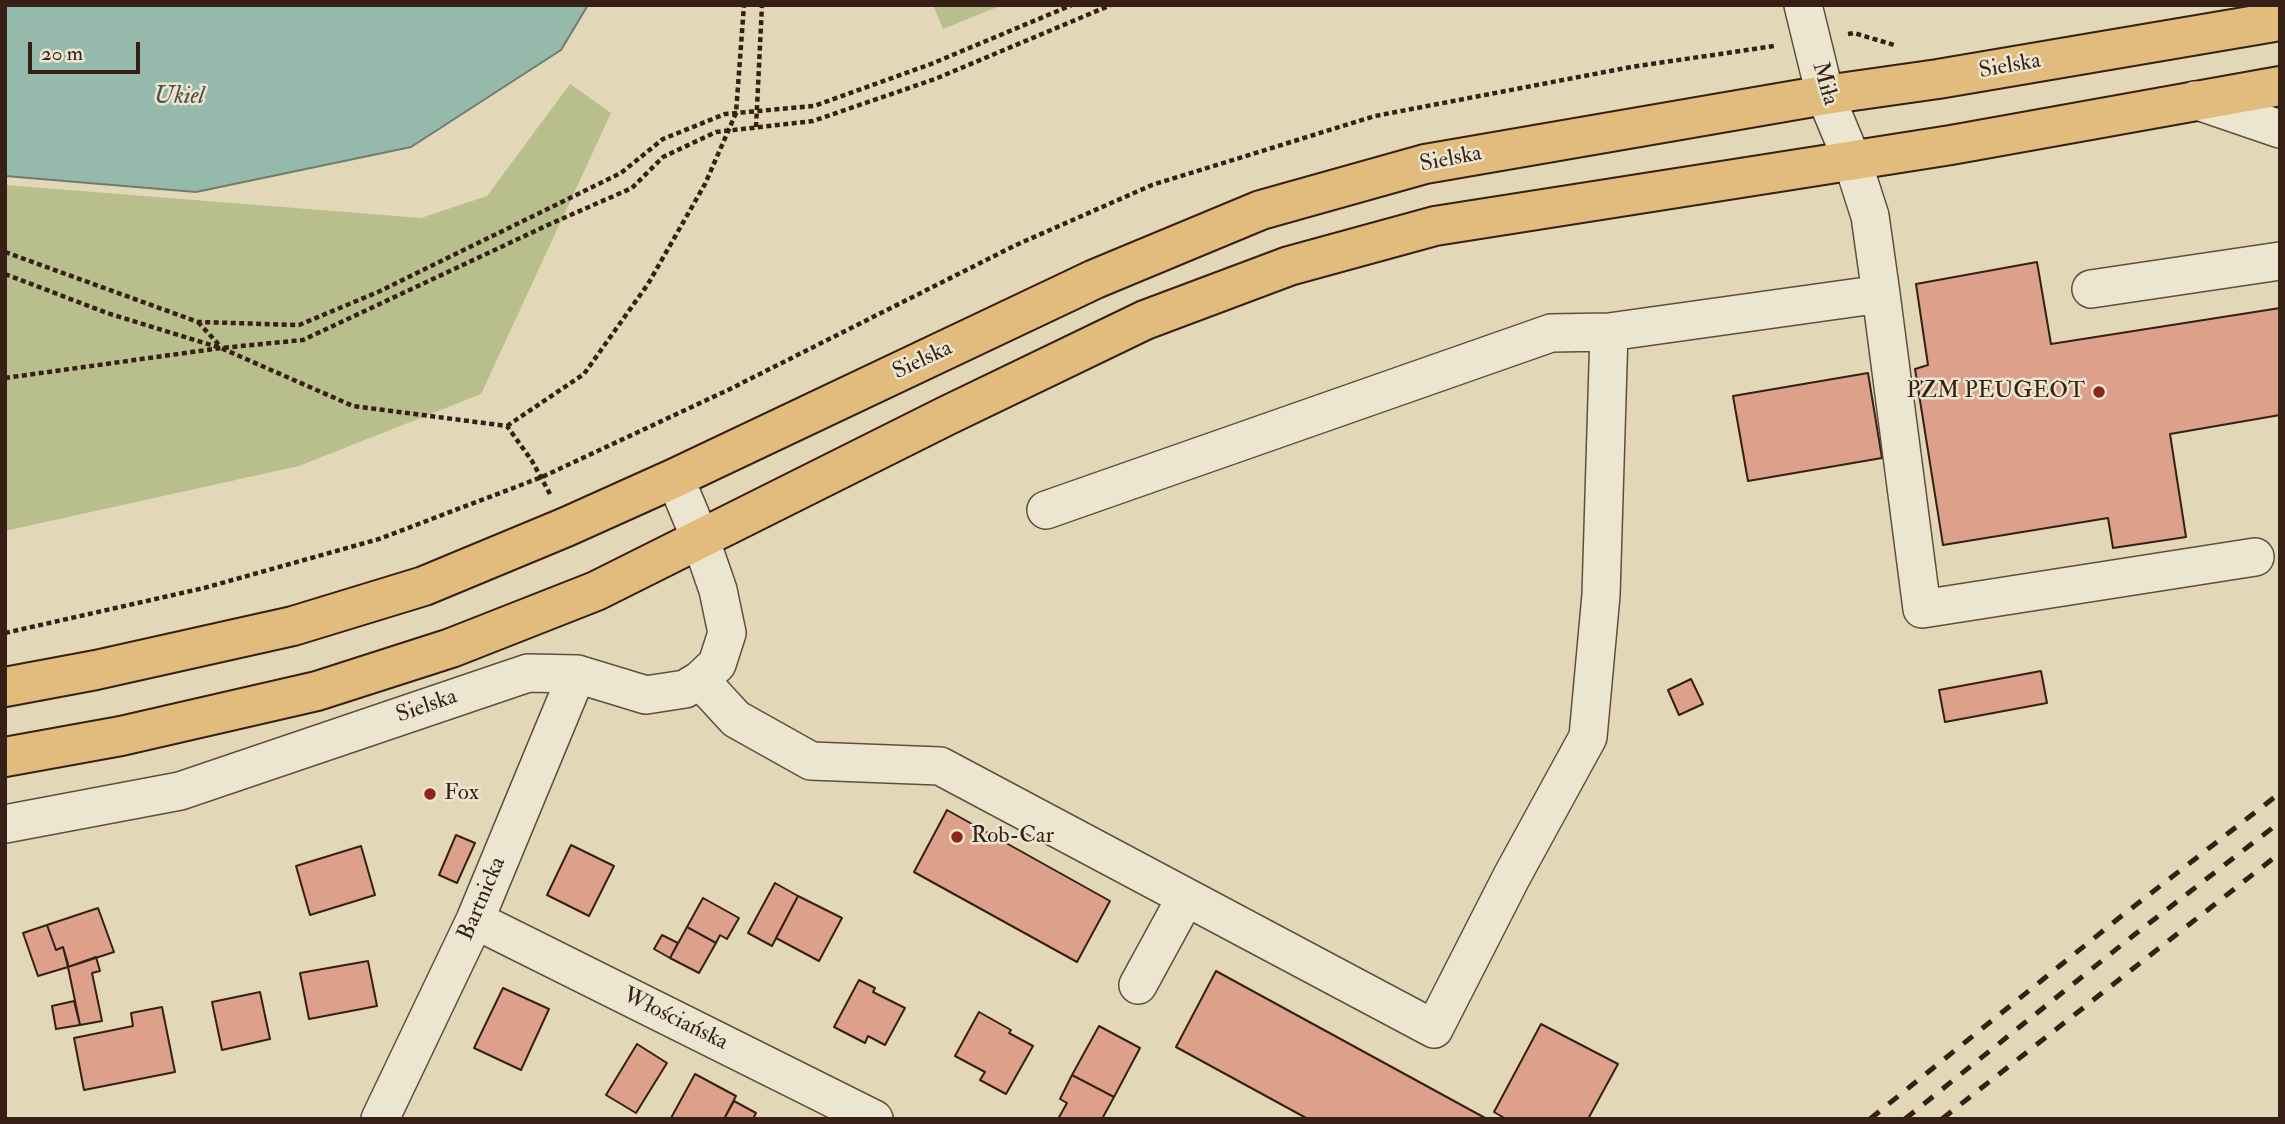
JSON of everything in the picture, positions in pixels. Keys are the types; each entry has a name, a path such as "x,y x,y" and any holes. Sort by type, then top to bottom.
{"main road":[{"name":"Sielska","path":"5,687 96,670 293,626 424,586 675,478 1095,279 1261,210 1425,164 2280,21"},
{"path":"5,757 121,736 331,687 451,648 597,591 1145,320 1289,266 1435,226 1951,145 2280,86"}],"street":[{"name":"Miła","path":"1803,5 1825,95 1852,160 1870,216 1922,609 2255,556"},
{"path":"2196,100 2280,129"},
{"path":"2091,289 2280,261"},
{"path":"1046,510 1551,333 1609,332 1881,294"},
{"path":"675,478 701,538 718,590 727,633 717,664 700,680 736,719 811,761 940,766 1434,1029 1512,876 1588,737 1601,594 1609,332"},
{"name":"Sielska","path":"5,824 180,791 528,673 577,674 646,695 685,689 700,680"},
{"name":"Bartnicka","path":"380,1119 475,920 577,674"},
{"path":"1138,985 1186,897"},
{"name":"Włościańska","path":"475,920 874,1119"}],"path":[{"path":"5,274 107,313 221,348 354,406 507,426 584,374 648,284 705,184 736,113 744,5"},
{"path":"755,127 762,5"},
{"path":"5,252 198,322 299,325 379,292 621,173 663,139 724,114 814,106 931,64 1072,5"},
{"path":"5,378 221,348 303,340 632,188 663,157 716,132 813,121 935,79 1111,5"},
{"path":"5,633 204,588 379,539 542,477 728,390 1016,244 1152,185 1375,116 1631,67 1854,33"},
{"path":"198,322 221,348"},
{"path":"507,426 542,477"}],"green space":[{"path":"933,5 1002,5 943,29"},
{"path":"570,84 611,113 481,394 299,466 5,531 5,185 421,218 487,196"}],"water":[{"name":"Ukiel","path":"5,5 588,5 561,50 411,147 196,192 5,176"}],"building":[{"name":"PZM PEUGEOT","path":"2037,262 2051,344 2280,308 2280,415 2170,434 2186,537 2113,548 2108,518 1943,545 1915,369 1928,365 1916,284"},
{"path":"1868,373 1882,458 1748,481 1733,396"},
{"path":"2041,671 2047,703 1945,722 1939,690"},
{"path":"1691,679 1703,704 1679,715 1668,690"},
{"path":"947,810 1110,901 1077,962 914,872"},
{"path":"456,835 475,843 457,883 439,875"},
{"path":"571,845 614,866 589,916 547,895"},
{"path":"361,846 375,895 310,915 296,866"},
{"path":"775,883 798,896 772,946 748,933"},
{"path":"798,896 842,918 819,961 776,938"},
{"path":"703,898 739,918 727,939 720,935 716,943 687,927"},
{"path":"98,908 114,952 68,967 63,947 56,950 47,925"},
{"path":"47,925 56,950 63,947 68,967 38,976 23,933"},
{"path":"687,927 716,943 699,973 670,958"},
{"path":"662,935 678,943 670,958 654,949"},
{"path":"96,957 100,971 92,973 102,1021 80,1025 68,967"},
{"path":"368,961 377,1006 309,1019 300,973"},
{"path":"1216,971 1487,1119 1308,1119 1176,1047"},
{"path":"859,980 875,988 873,992 905,1008 885,1045 868,1036 865,1043 834,1027"},
{"path":"503,988 549,1009 521,1070 474,1048"},
{"path":"260,992 270,1039 222,1050 212,1002"},
{"path":"74,1001 80,1025 56,1029 52,1006"},
{"path":"162,1007 175,1072 84,1090 74,1038 133,1026 131,1013"},
{"path":"979,1012 1033,1046 1006,1094 980,1080 985,1072 955,1056"},
{"path":"1541,1024 1618,1064 1588,1119 1506,1119 1494,1112"},
{"path":"1099,1026 1140,1048 1114,1097 1072,1075"},
{"path":"637,1044 667,1063 636,1113 606,1095"},
{"path":"695,1074 736,1096 724,1119 671,1118"},
{"path":"1072,1075 1114,1097 1102,1119 1058,1119 1067,1103 1060,1099"},
{"path":"734,1101 756,1113 753,1119 724,1119"}],"railway":[{"path":"1870,1119 2119,918 2280,793"},
{"path":"1905,1119 2280,822"},
{"path":"1942,1119 2280,853"}],"place":[{"name":"PZM PEUGEOT","path":"2099,392"},
{"name":"Fox","path":"430,794"},
{"name":"Rob-Car","path":"957,837"}]}
